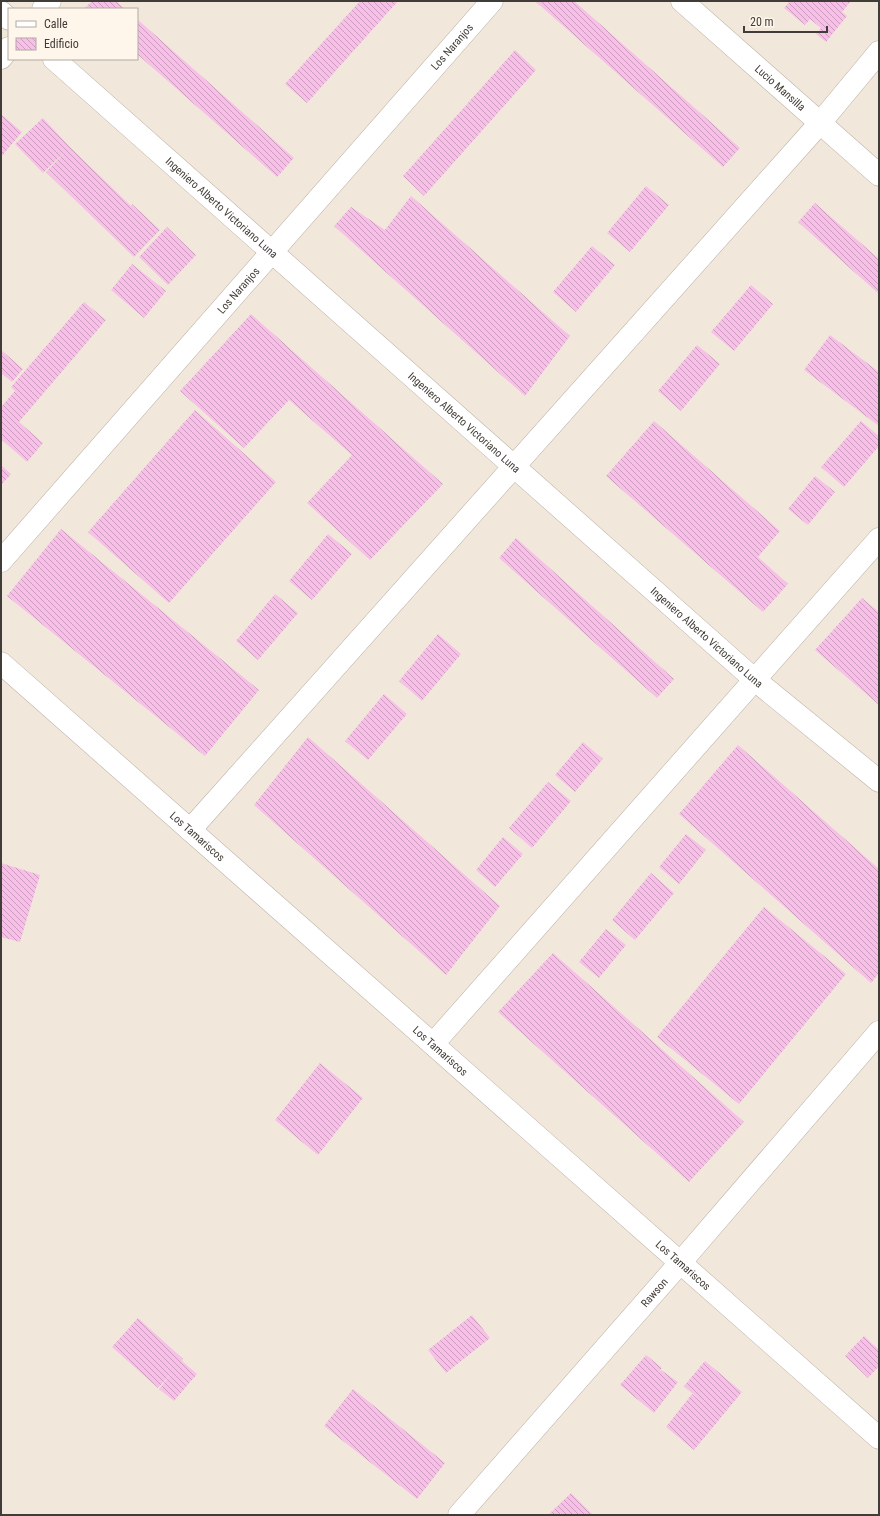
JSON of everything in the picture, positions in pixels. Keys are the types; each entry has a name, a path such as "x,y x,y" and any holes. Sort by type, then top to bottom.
{"street":[{"name":"Los Naranjos","path":"1,561 492,1"},
{"name":"Lucio Mansilla","path":"682,1 879,175"},
{"path":"1,58 8,49"},
{"path":"190,830 820,123 879,52"},
{"name":"Ingeniero Alberto Victoriano Luna","path":"55,60 755,680 879,781"},
{"path":"433,1044 879,539"},
{"name":"Los Tamariscos","path":"1,663 879,1438"},
{"name":"Rawson","path":"459,1515 680,1263 879,1032"}],"building":[{"path":"92,1 116,1 124,8 85,8"},
{"path":"360,1 398,1 307,103 285,84"},
{"path":"535,1 574,1 740,148 723,167"},
{"path":"790,1 851,1 842,12 847,16 826,42 816,34 821,28 810,19 805,25 784,8"},
{"path":"138,20 294,158 277,177 138,55"},
{"path":"515,50 536,70 424,196 403,176"},
{"path":"1,114 22,132 1,157"},
{"path":"43,118 70,147 131,206 132,204 160,230 134,257 46,172 65,152 43,173 15,144"},
{"path":"646,186 669,205 630,252 607,233"},
{"path":"411,196 570,336 525,396 334,226 351,207 385,230"},
{"path":"815,203 879,259 879,294 798,222"},
{"path":"167,227 196,255 168,285 139,257"},
{"path":"592,246 615,265 576,312 553,292"},
{"path":"132,264 166,291 144,318 111,290"},
{"path":"751,285 773,304 734,351 711,332"},
{"path":"84,302 106,320 19,422 43,443 27,462 2,440 1,441 1,407 15,391 11,387"},
{"path":"251,314 443,484 370,560 307,503 352,455 289,400 244,448 180,391"},
{"path":"830,335 879,372 879,426 804,370"},
{"path":"697,345 720,364 681,411 658,391"},
{"path":"1,350 23,369 12,382 1,373"},
{"path":"195,410 276,482 169,603 88,532"},
{"path":"654,421 780,531 758,557 788,584 763,612 606,476"},
{"path":"861,421 879,436 879,446 844,487 821,467"},
{"path":"1,465 11,474 1,485"},
{"path":"815,476 835,492 808,525 788,509"},
{"path":"61,529 259,690 205,756 7,596"},
{"path":"328,534 352,554 312,600 289,581"},
{"path":"516,538 674,679 657,698 499,558"},
{"path":"275,594 298,613 258,660 236,641"},
{"path":"862,598 879,612 879,705 815,650"},
{"path":"438,634 461,654 422,701 399,681"},
{"path":"384,694 407,714 368,760 345,741"},
{"path":"308,737 500,906 446,975 254,805"},
{"path":"583,742 603,759 575,792 555,775"},
{"path":"738,745 879,869 879,973 871,983 679,814"},
{"path":"548,782 571,801 532,848 509,828"},
{"path":"686,834 706,850 679,884 659,867"},
{"path":"503,837 523,854 495,887 476,870"},
{"path":"1,863 40,875 20,942 1,937"},
{"path":"651,873 674,893 635,940 612,920"},
{"path":"764,907 846,974 739,1104 657,1037"},
{"path":"606,929 626,945 599,978 579,962"},
{"path":"553,953 744,1122 689,1182 498,1012"},
{"path":"320,1063 363,1098 318,1155 275,1120"},
{"path":"472,1315 490,1338 446,1373 428,1350"},
{"path":"138,1318 183,1359 182,1361 197,1374 174,1401 159,1389 172,1373 158,1388 112,1347"},
{"path":"864,1336 879,1350 879,1366 868,1378 845,1356"},
{"path":"646,1355 662,1368 657,1374 661,1370 678,1382 654,1413 620,1385"},
{"path":"705,1361 742,1392 694,1450 666,1427 692,1394 702,1402 684,1386"},
{"path":"353,1389 445,1463 417,1499 324,1426"},
{"path":"571,1493 593,1515 548,1515"}]}
